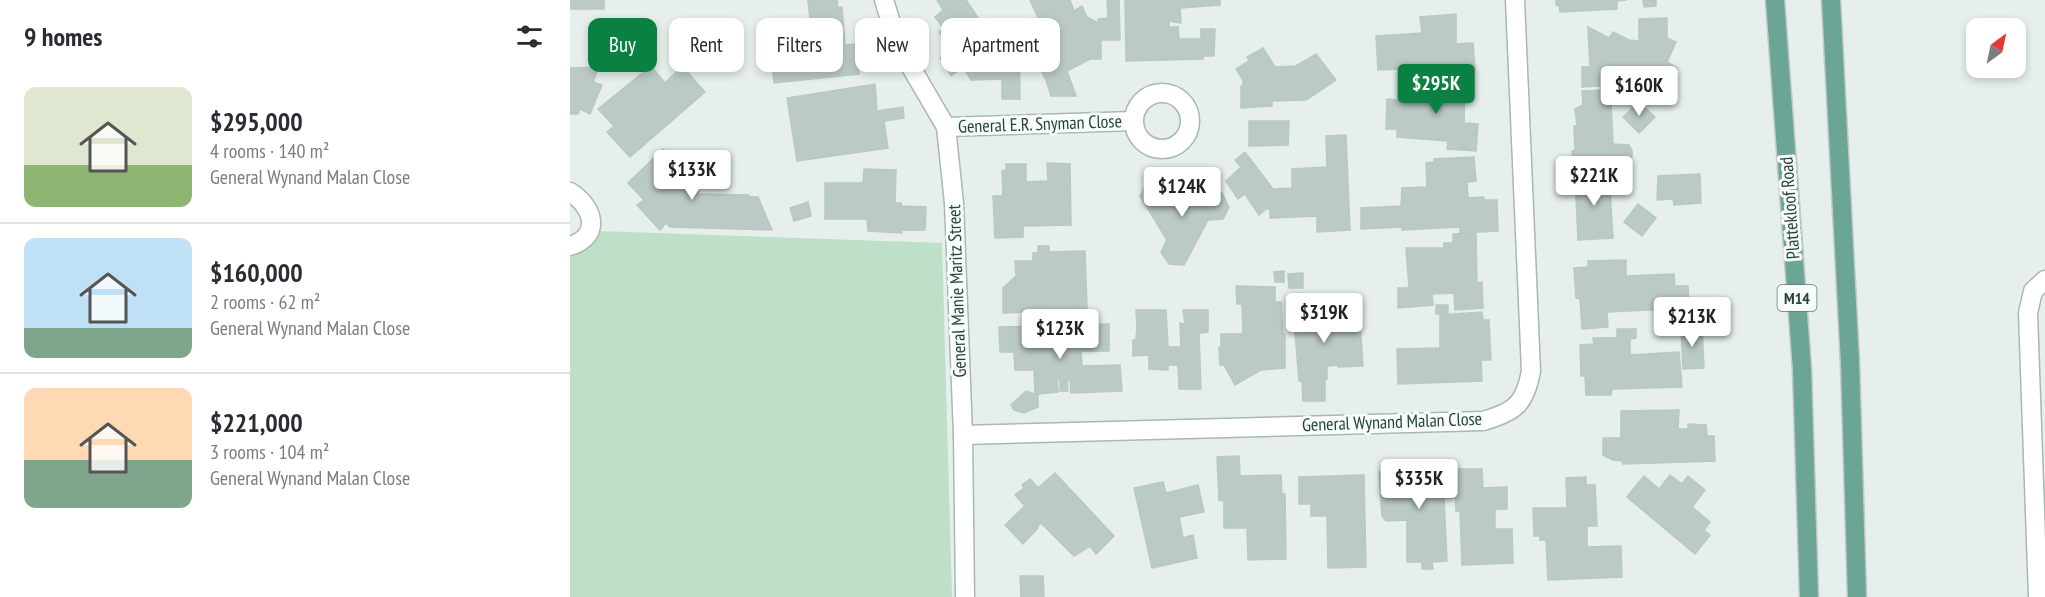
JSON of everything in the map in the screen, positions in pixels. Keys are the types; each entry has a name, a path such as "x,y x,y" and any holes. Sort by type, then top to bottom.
{"main road":[{"name":"Plattekloof Road","path":"1775,0 1802,369 1809,597"},
{"path":"1832,0 1850,363 1857,597"}],"street":[{"name":"General Manie Maritz Street","path":"884,0 898,45 946,127 954,203 963,435 965,597"},
{"name":"General Wynand Malan Close","path":"963,435 1483,421 1504,415 1517,406 1528,388 1531,371 1515,0"},
{"name":"General E.R. Snyman Close","path":"946,127 1133,121"},
{"path":"570,192 584,201 591,217 587,234 582,240 570,246"},
{"path":"2038,597 2028,313 2033,291 2045,280"}],"green space":[{"path":"599,231 942,243 952,597 570,597 570,255 588,247"}],"building":[{"path":"570,0 604,0 604,9 570,9"},
{"path":"808,0 837,0 838,8 842,7 843,18 810,18"},
{"path":"937,0 966,0 978,18 941,18 941,25 935,17 943,10"},
{"path":"1030,0 1070,0 1074,11 1082,6 1087,17 1098,23 1098,19 1108,18 1107,0 1119,0 1120,40 1101,40 1101,59 1090,59 1067,71 1076,96 1051,96 1042,72 1060,72 1060,18 1038,18"},
{"path":"1125,0 1220,0 1220,5 1180,8 1181,23 1169,21 1169,27 1178,27 1179,39 1201,39 1201,29 1215,29 1214,56 1203,56 1203,59 1126,61"},
{"path":"1556,0 1627,0 1617,1 1617,9 1560,12"},
{"path":"1643,0 1656,0 1656,6 1644,7"},
{"path":"1456,14 1456,44 1473,43 1475,70 1441,72 1441,67 1378,70 1376,36 1422,33 1420,17"},
{"path":"1667,18 1667,38 1676,42 1667,62 1677,68 1671,80 1661,75 1656,84 1626,85 1617,81 1617,85 1582,87 1582,67 1590,67 1588,27 1609,38 1613,32 1629,40 1639,41 1639,19"},
{"path":"843,20 845,45 855,44 855,72 859,74 774,83 773,72 843,72"},
{"path":"1263,48 1275,67 1296,66 1316,54 1336,80 1306,100 1272,101 1272,106 1241,108 1243,80 1236,69 1249,61 1247,57"},
{"path":"588,67 588,72 597,72 593,82 602,85 590,114 580,109 578,114 570,114 570,68"},
{"path":"644,72 656,72 665,83 676,72 687,72 705,92 630,157 607,132 614,126 598,109"},
{"path":"966,72 1020,72 1020,99 1002,99 1002,79 971,80"},
{"path":"1464,73 1464,123 1478,124 1476,151 1447,149 1448,141 1397,137 1397,129 1386,129 1387,99 1428,102 1429,82 1438,81 1437,75"},
{"path":"875,84 877,111 903,107 904,118 884,121 888,148 797,161 787,98"},
{"path":"1608,90 1613,144 1629,145 1632,157 1629,162 1573,166 1574,126 1577,126 1575,109 1583,105 1582,91"},
{"path":"1639,102 1655,117 1639,133 1623,117"},
{"path":"1249,121 1289,121 1288,145 1249,146"},
{"path":"1346,135 1350,230 1317,232 1317,216 1270,218 1270,209 1266,209 1259,215 1245,194 1238,199 1226,181 1241,167 1235,160 1245,152 1273,189 1292,188 1292,169 1327,167 1326,136"},
{"path":"663,149 698,188 698,194 758,197 772,230 670,227 666,223 660,230 637,205 644,200 628,183"},
{"path":"1474,157 1476,181 1467,182 1468,198 1484,197 1484,200 1497,200 1498,231 1460,233 1460,227 1402,230 1402,227 1361,229 1361,208 1401,206 1402,188 1427,187 1426,163 1434,162 1434,159"},
{"path":"1047,163 1070,164 1071,225 1023,226 1023,237 995,238 993,196 1003,196 1002,171 1006,170 1006,164 1026,164 1026,182 1048,181"},
{"path":"864,169 896,170 895,203 901,203 902,206 926,207 925,230 902,230 902,233 868,231 867,219 825,219 825,183 863,183"},
{"path":"1609,174 1613,238 1578,240 1575,176"},
{"path":"1700,174 1701,203 1674,205 1673,199 1657,200 1658,176"},
{"path":"1147,182 1163,183 1170,195 1222,193 1229,207 1223,219 1208,220 1184,265 1169,264 1161,252 1167,240 1140,196"},
{"path":"808,202 811,216 794,221 790,208"},
{"path":"1638,204 1656,218 1642,236 1624,222"},
{"path":"1476,233 1477,283 1482,282 1483,308 1455,310 1454,293 1432,294 1433,305 1398,308 1398,288 1409,288 1406,248 1444,248 1444,243 1453,243 1453,234"},
{"path":"1038,246 1049,246 1049,252 1085,251 1087,308 1003,313 1003,288 1016,276 1015,261 1033,261 1033,253 1038,253"},
{"path":"1626,260 1626,276 1674,274 1675,286 1688,286 1689,308 1607,312 1608,327 1582,329 1580,299 1576,298 1574,268 1588,267 1588,261"},
{"path":"1284,271 1284,282 1275,282 1274,272"},
{"path":"1303,273 1303,288 1289,288 1288,274"},
{"path":"1236,286 1275,287 1275,302 1281,302 1283,334 1285,334 1285,368 1261,370 1235,385 1224,365 1220,365 1219,347 1221,347 1221,334 1243,334 1242,304 1237,304"},
{"path":"1313,295 1314,312 1359,309 1363,366 1327,366 1325,401 1303,401 1302,381 1299,381 1292,296"},
{"path":"1436,305 1448,305 1448,313 1436,314"},
{"path":"1136,310 1166,310 1168,347 1181,347 1180,323 1185,324 1183,310 1208,310 1208,332 1199,333 1201,389 1179,389 1178,365 1168,365 1168,370 1149,369 1149,355 1133,356 1133,340 1136,340 1137,326"},
{"path":"1482,312 1483,320 1489,320 1491,360 1481,360 1482,381 1398,384 1397,349 1440,348 1440,315"},
{"path":"1109,324 1109,351 1081,351 1082,366 1120,365 1122,391 1071,393 1070,380 1067,380 1068,391 1060,391 1060,380 1057,380 1058,392 1038,394 1038,407 1024,413 1014,410 1011,405 1026,391 1035,394 1034,370 1015,370 1014,352 1000,352 999,327"},
{"path":"1702,327 1704,368 1683,369 1681,328"},
{"path":"1617,329 1636,329 1636,338 1630,339 1630,355 1679,352 1682,387 1612,389 1611,395 1586,395 1585,376 1581,376 1580,345 1594,344 1593,338 1617,338"},
{"path":"1679,410 1678,429 1688,429 1688,424 1706,425 1707,436 1714,436 1715,461 1623,464 1622,461 1603,455 1603,438 1621,438 1621,411"},
{"path":"1239,456 1240,476 1281,475 1282,494 1285,494 1286,559 1248,560 1247,528 1224,528 1224,501 1219,500 1217,457"},
{"path":"1421,462 1421,472 1452,471 1453,498 1444,498 1447,561 1432,562 1433,569 1422,569 1422,562 1407,562 1407,520 1386,521 1382,516 1379,472 1410,472 1410,463"},
{"path":"1454,469 1482,469 1483,488 1507,487 1507,509 1495,509 1495,529 1512,529 1513,563 1462,565 1460,511 1456,511"},
{"path":"1055,473 1114,536 1096,554 1090,546 1074,556 1041,523 1023,544 1005,525 1025,506 1015,495 1024,488 1022,485 1030,479 1038,488"},
{"path":"1364,475 1366,567 1328,568 1327,516 1311,516 1311,504 1299,504 1299,477"},
{"path":"1670,475 1682,484 1688,476 1705,490 1692,507 1710,522 1704,530 1710,535 1695,554 1627,497 1644,476 1659,489"},
{"path":"1586,477 1586,485 1595,485 1597,526 1587,526 1587,547 1621,546 1622,577 1548,580 1546,540 1540,540 1540,536 1534,536 1533,508 1567,508 1566,478"},
{"path":"1163,482 1166,493 1198,485 1204,512 1179,517 1183,538 1193,535 1197,558 1152,568 1134,488"},
{"path":"1020,576 1043,576 1044,597 1021,597"}]}
